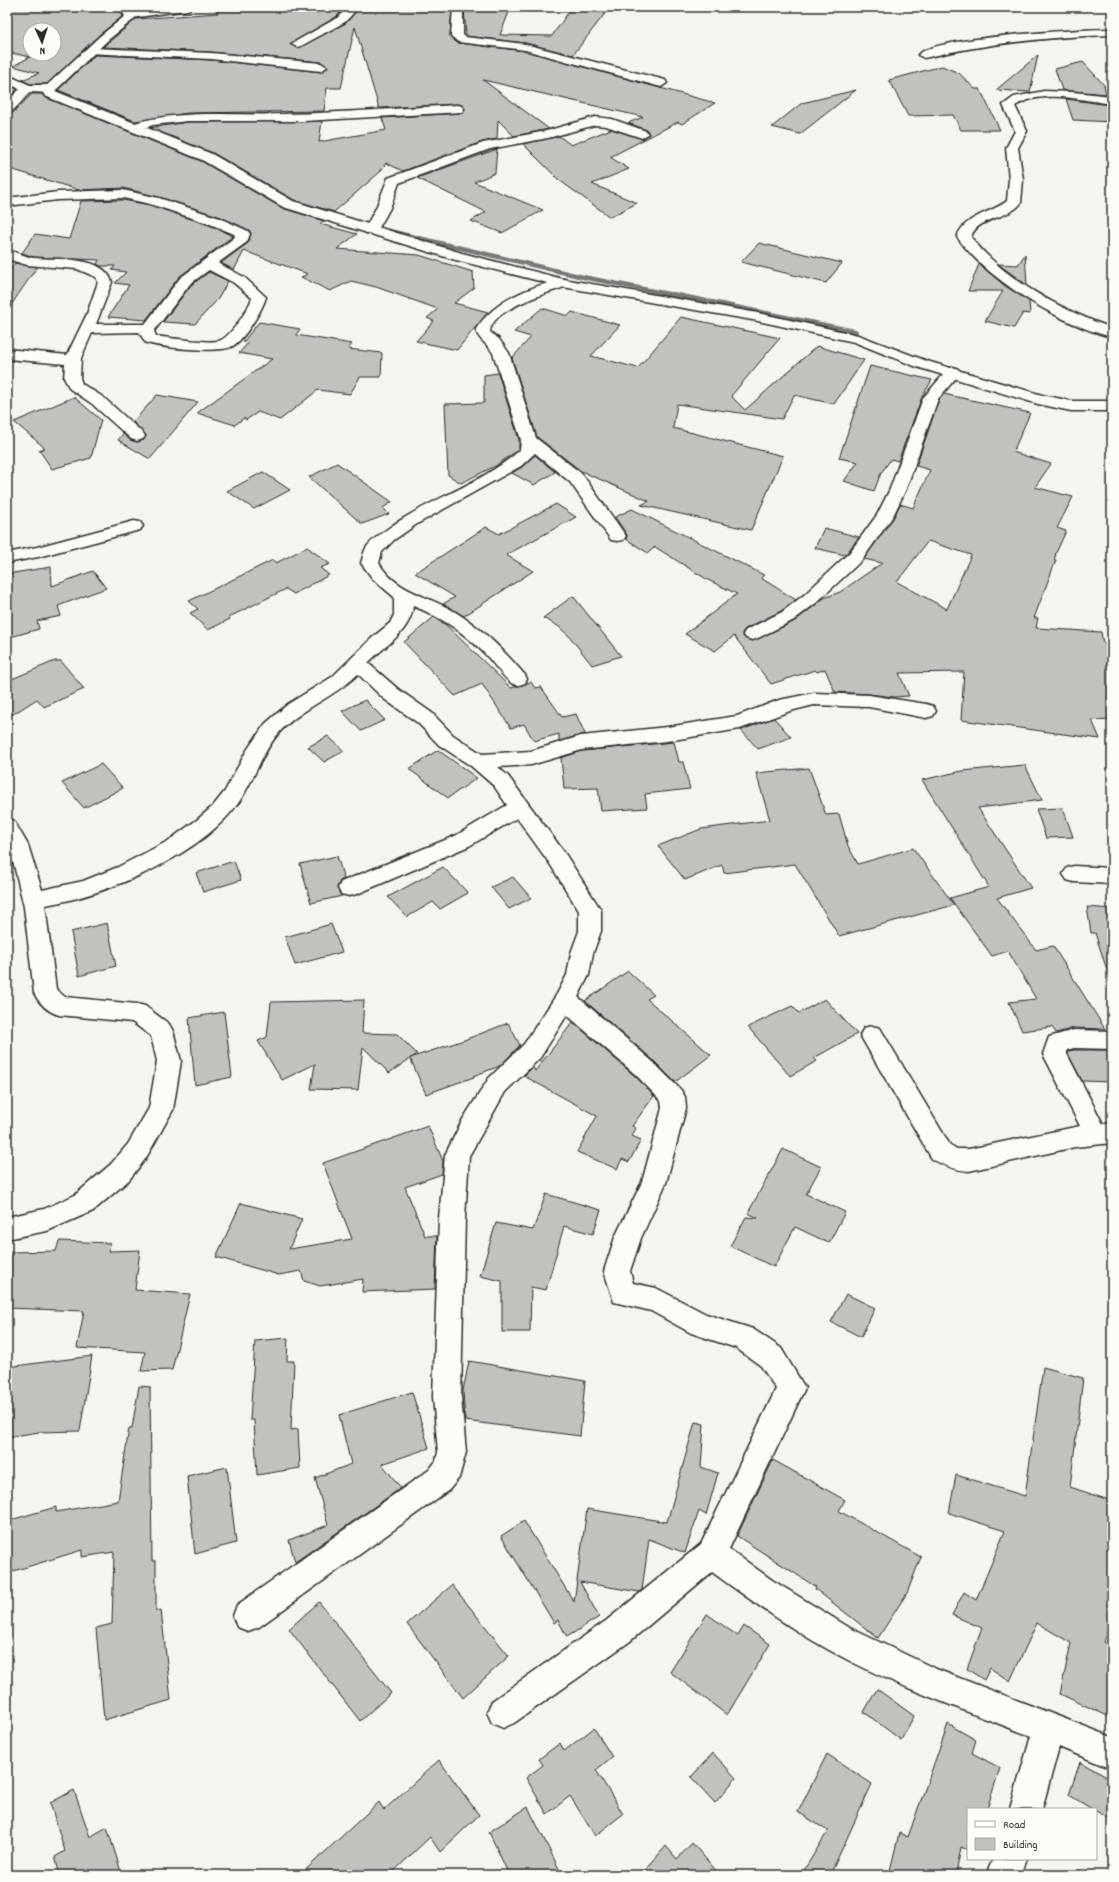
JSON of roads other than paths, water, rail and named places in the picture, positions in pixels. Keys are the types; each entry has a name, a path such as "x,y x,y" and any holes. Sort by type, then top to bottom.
{"street":[{"path":"7,79 28,88 50,89 91,51 127,11 188,7"},
{"path":"297,44 341,20 354,7"},
{"path":"458,7 459,16 457,36 462,40 525,47 661,83"},
{"path":"924,55 946,48 1014,38 1069,33 1112,32"},
{"path":"91,51 211,56 321,68"},
{"path":"7,110 28,88"},
{"path":"50,89 50,93 207,157 284,203 457,256 563,283 758,317 850,338 922,364 953,372 1038,399 1071,406 1112,406"},
{"path":"1112,100 1038,94 1024,96 1013,101 1009,105 1010,110 1021,131 1012,148 1016,179 1014,202 1001,211 968,227 964,232 966,242 982,259 1004,277 1080,321 1112,333"},
{"path":"135,127 155,120 176,118 284,118 458,109"},
{"path":"371,230 383,208 394,181 488,146 548,134 595,121 608,122 642,134"},
{"path":"7,202 58,196 123,194 154,201 215,221 239,231 242,234 242,239 185,281 147,331"},
{"path":"7,255 16,256 26,261 64,264 100,272 103,275 105,282 87,329 73,358 72,378 75,386 97,400 137,436"},
{"path":"147,331 148,336 155,341 179,343 220,346 228,343 234,338 257,305 259,297 239,280 208,264"},
{"path":"518,679 476,634 438,610 403,594 370,566 370,555 396,531 424,512 500,472 521,458 529,447 529,440 509,375 494,342 483,334 482,329 496,312 563,283"},
{"path":"87,329 133,328 144,329 147,331"},
{"path":"7,354 63,360 73,358"},
{"path":"752,634 788,616 810,599 856,556 885,516 898,489 931,398 953,372"},
{"path":"529,440 576,478 617,536"},
{"path":"7,558 38,552 134,526"},
{"path":"34,899 91,887 146,862 185,840 224,807 243,776 264,735 281,718 339,681 358,664 370,649 401,622 405,608 403,594"},
{"path":"248,1616 439,1480 449,1468 451,1436 447,1397 447,1362 452,1218 457,1155 472,1126 497,1085 532,1051 565,1000 578,974 582,953 590,931 590,910 501,781 478,761 446,740 425,718 391,694 358,664"},
{"path":"478,761 531,758 581,743 667,734 740,722 786,705 814,699 869,701 926,711"},
{"path":"349,888 462,842 520,807"},
{"path":"7,826 18,844 34,899 45,993 59,1006 137,1013 161,1031 169,1061 161,1110 137,1151 120,1172 84,1204 46,1220 7,1228"},
{"path":"1074,874 1112,876"},
{"path":"503,1712 618,1631 649,1607 711,1554 791,1388 771,1357 744,1338 700,1324 656,1300 623,1293 617,1271 628,1237 654,1183 674,1108 673,1097 644,1068 565,1000"},
{"path":"872,1035 941,1152 954,1159 983,1158 1042,1143 1104,1134 1054,1054 1057,1044 1074,1039 1112,1040"},
{"path":"711,1554 762,1590 839,1639 930,1682 1112,1753"},
{"path":"1026,1808 1048,1727"},
{"path":"1003,1875 1010,1860"}],"waterway":[{"path":"88,64 109,37 146,13 136,7"},
{"path":"67,84 58,91 164,135"},
{"path":"229,165 303,206"},
{"path":"389,231 583,277 673,295"},
{"path":"673,295 678,296"},
{"path":"673,295 855,332"}]}
